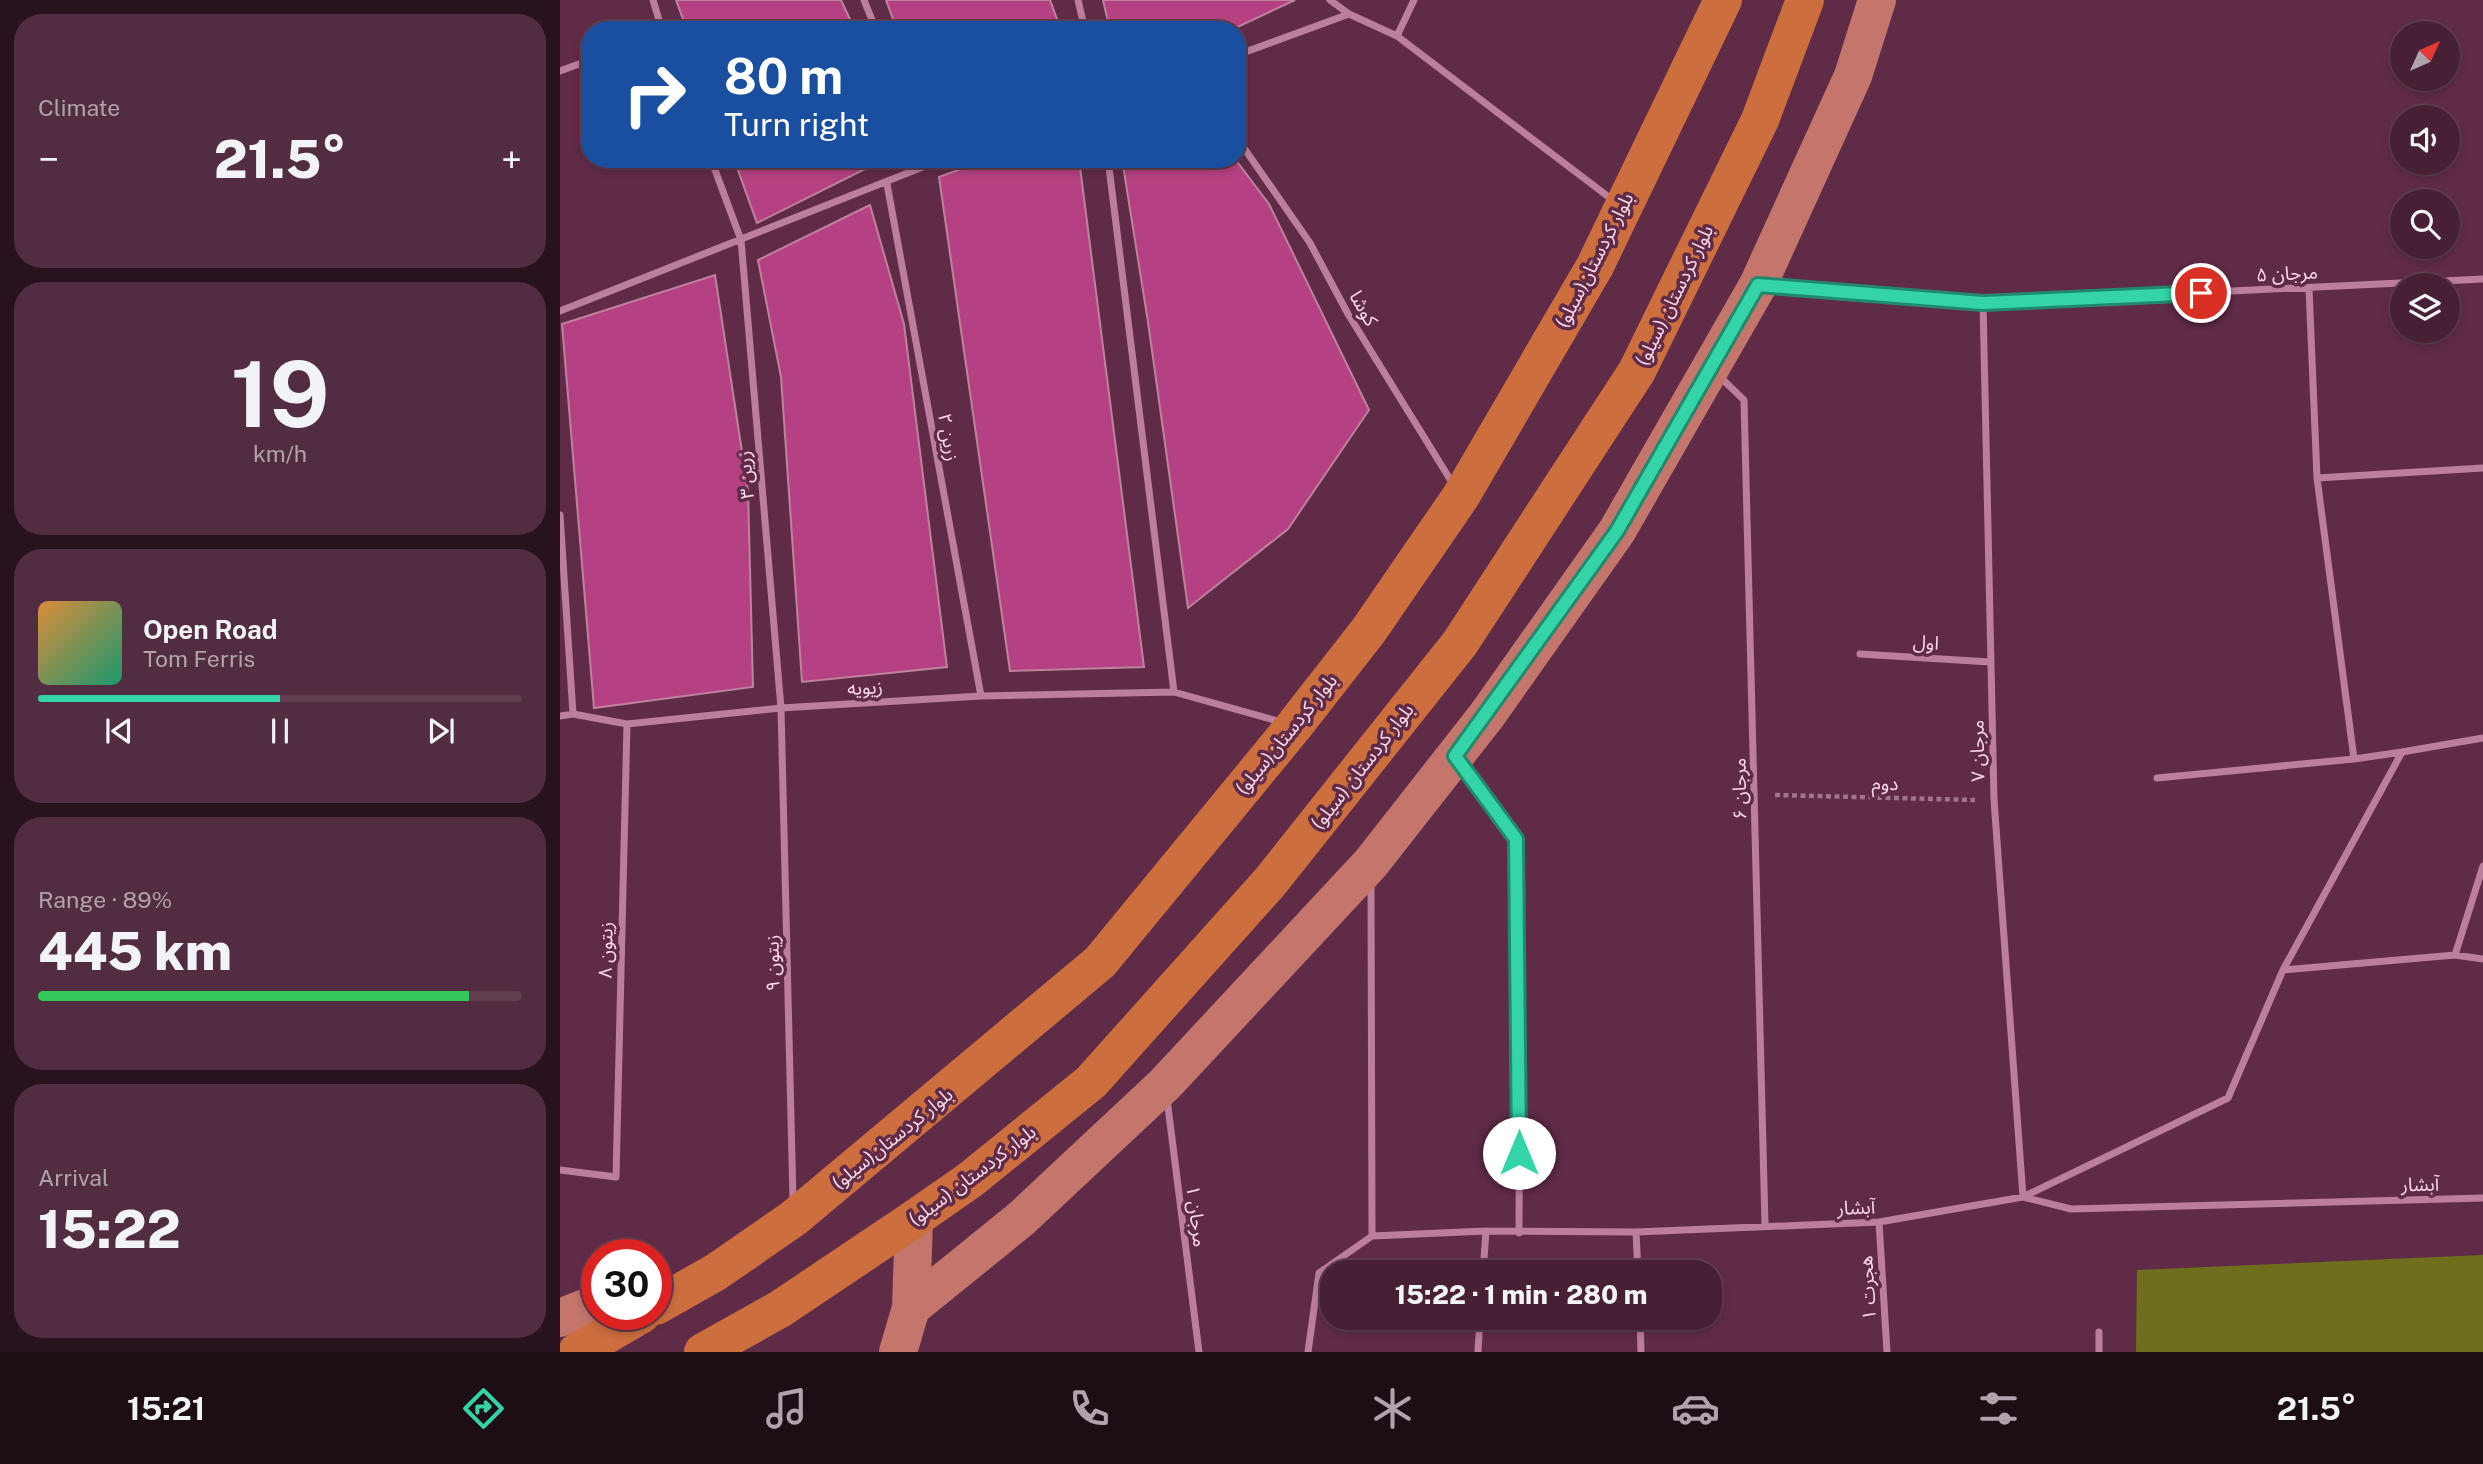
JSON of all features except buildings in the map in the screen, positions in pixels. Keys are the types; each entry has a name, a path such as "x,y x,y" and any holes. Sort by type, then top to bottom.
{"main road":[{"name":"بلوار کردستان(سیلو)","path":"672,1297 716,1272 794,1218 1100,962 1294,726 1369,630 1461,496 1595,266 1723,0"},
{"name":"بلوار کردستان (سیلو)","path":"703,1352 780,1309 914,1219 970,1180 1091,1082 1270,881 1460,642 1637,371 1760,120 1805,0"},
{"path":"576,1352 614,1330"}],"street":[{"path":"653,0 659,21"},
{"path":"864,0 872,21"},
{"path":"1078,0 1082,21"},
{"path":"1330,0 1349,14 1396,36 1622,206"},
{"path":"1396,36 1414,0"},
{"path":"911,1308 1022,1218 1165,1084 1371,863 1455,756 1617,531 1758,285 1853,76 1877,0"},
{"path":"1246,52 1349,14"},
{"path":"560,71 581,63"},
{"name":"کوشا","path":"1246,151 1310,243 1348,314 1461,496"},
{"name":"زرین ۳","path":"714,168 741,240 781,708"},
{"path":"560,311 887,184 918,168"},
{"path":"1109,168 1174,692"},
{"name":"زرین ۲","path":"887,184 981,696"},
{"name":"مرجان ۵","path":"1758,285 1983,303 2483,279"},
{"path":"2309,288 2317,478 2354,759"},
{"name":"مرجان ۷","path":"1983,303 1994,800 2023,1197"},
{"name":"مرجان ۶","path":"1710,367 1744,400 1765,1225"},
{"path":"2317,478 2483,468"},
{"path":"560,515 573,714"},
{"name":"اول","path":"1860,654 1990,662"},
{"name":"زیویه","path":"560,716 573,714 627,724 781,708 981,696 1174,692 1294,726"},
{"name":"زیتون ۹","path":"781,708 794,1218"},
{"name":"زیتون ۸","path":"560,1170 615,1177 627,724"},
{"path":"2157,778 2354,759 2483,738"},
{"path":"2023,1197 2228,1098 2283,970 2402,752"},
{"path":"1455,756 1516,839 1520,1021 1519,1233"},
{"path":"1308,1352 1319,1273 1372,1236 1371,863"},
{"path":"2455,955 2483,866"},
{"path":"2283,970 2455,955 2483,959"},
{"name":"مرجان ۱","path":"1165,1084 1199,1352"},
{"name":"آبشار","path":"1372,1236 1486,1231 1636,1232 1879,1222 2023,1197 2071,1209 2483,1198"},
{"path":"898,1352 911,1308 914,1219"},
{"name":"هجرت ۱","path":"1879,1222 1887,1352"},
{"path":"1484,1260 1486,1231"},
{"path":"1636,1232 1637,1260"},
{"path":"672,1283 716,1272"},
{"path":"560,1318 581,1309"},
{"path":"1478,1352 1479,1330"},
{"path":"1640,1330 1641,1352"},
{"path":"2099,1332 2099,1352"}],"path":[{"name":"دوم","path":"1775,795 1994,800"}],"shaded area":[{"path":"2483,1255 2483,1352 2136,1352 2137,1270"}],"route":[{"path":"1519,1153 1520,1021 1516,839 1455,756 1617,531 1758,285 1983,303 2201,293"}]}
